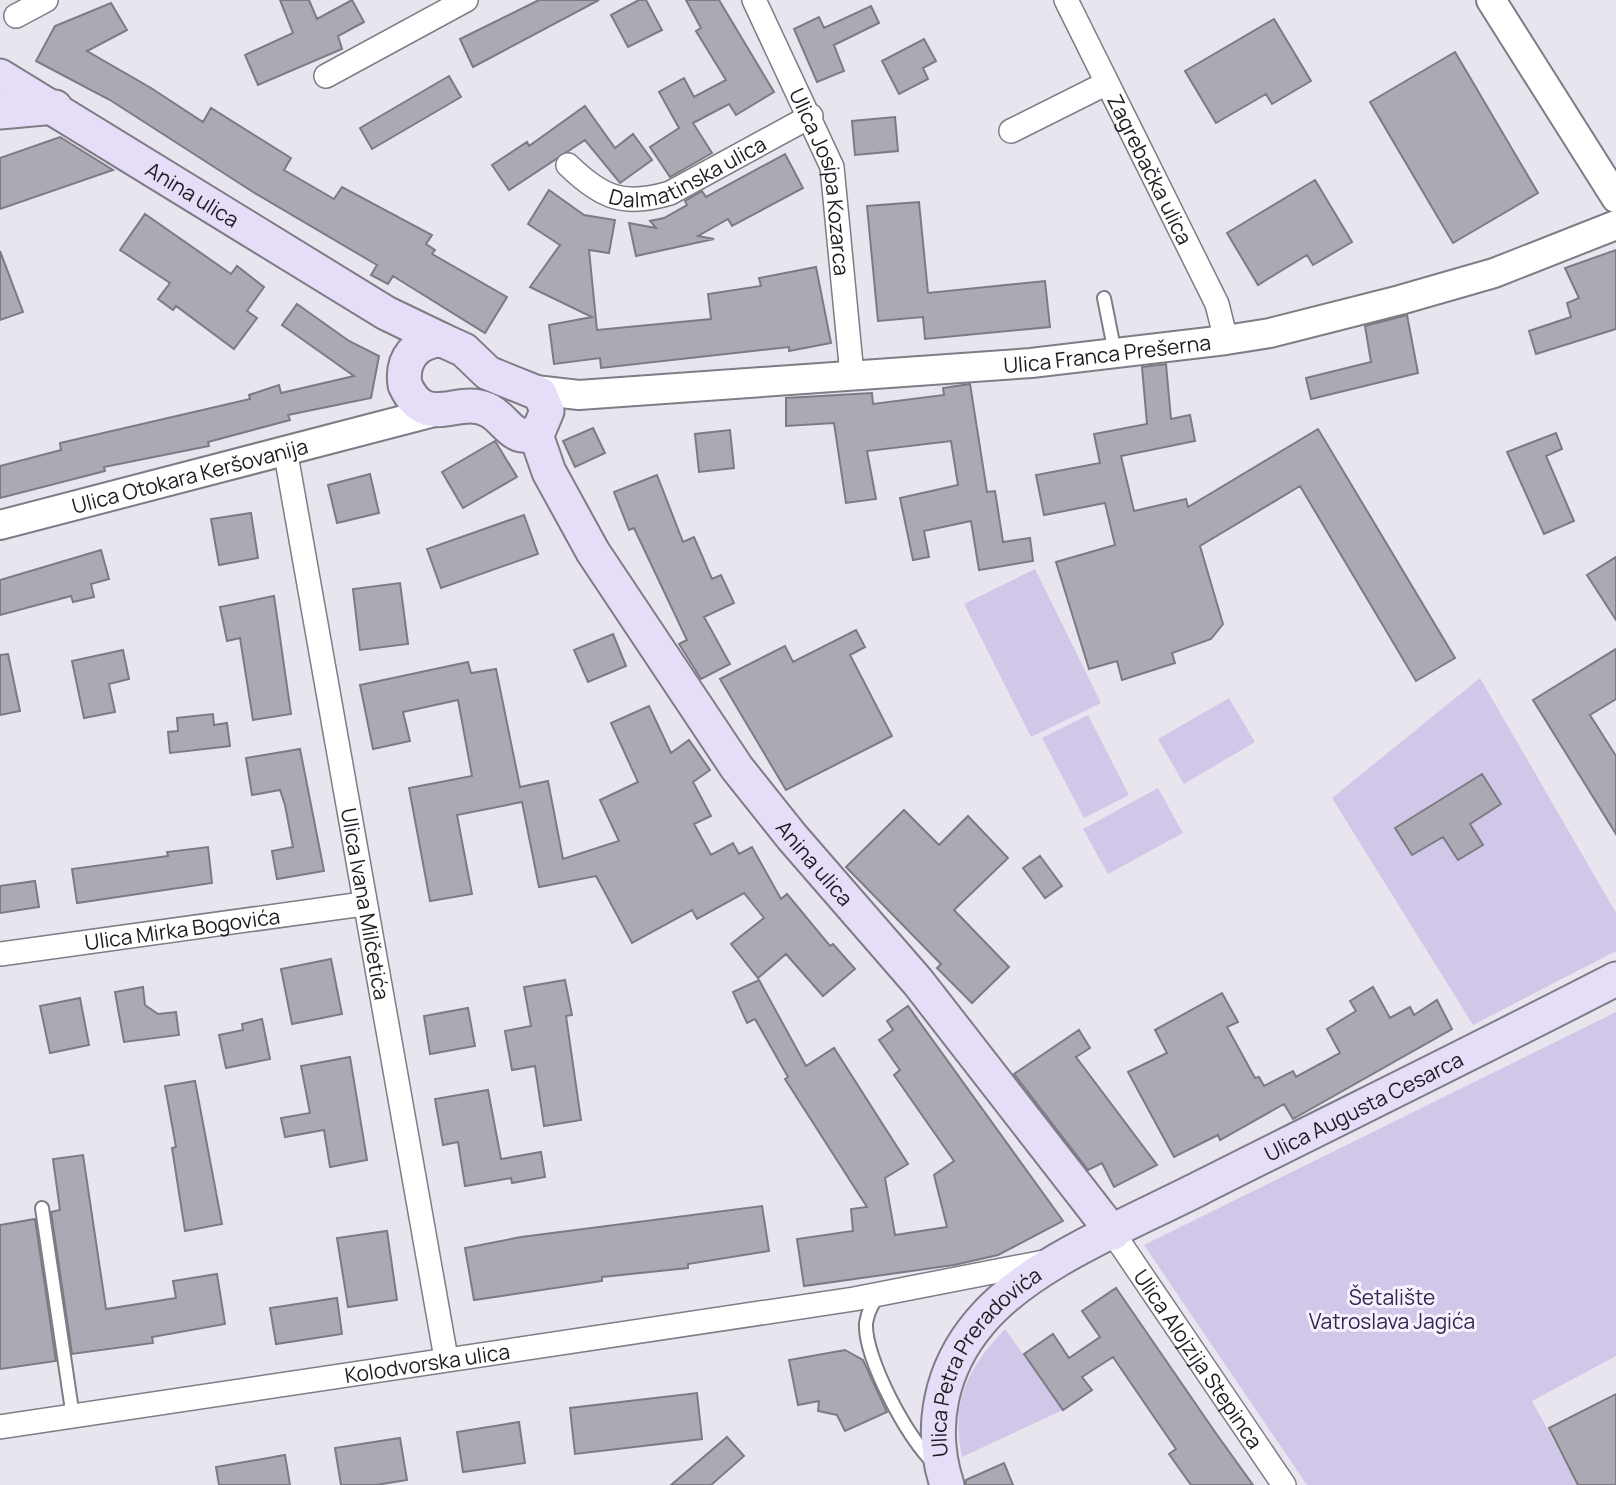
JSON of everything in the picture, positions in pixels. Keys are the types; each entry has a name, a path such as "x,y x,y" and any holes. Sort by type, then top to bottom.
{"main road":[{"name":"Anina ulica","path":"0,76 55,107 386,313 464,350 488,373 508,383 533,419 549,472 593,552 737,768 918,982 1112,1233"},
{"path":"0,112 55,107"},
{"path":"386,313 417,403 438,411"},
{"path":"406,372 421,345 442,340"},
{"name":"Anina ulica","path":"438,411 463,407 483,408 533,419"},
{"name":"Ulica Augusta Cesarca","path":"1066,1257 1616,979"},
{"name":"Ulica Petra Preradovića","path":"945,1478 939,1405 947,1374 961,1348 980,1322 1008,1294 1066,1257"}],"street":[{"path":"16,16 46,0"},
{"path":"327,76 466,0"},
{"name":"Ulica Josipa Kozarca","path":"754,0 811,116 832,167 836,185 852,375"},
{"name":"Zagrebačka ulica","path":"1066,0 1217,304 1226,340"},
{"path":"1491,0 1616,198"},
{"path":"1012,131 1107,83"},
{"name":"Dalmatinska ulica","path":"568,165 589,185 607,195 628,201 650,199 670,193 811,116"},
{"name":"Ulica Franca Prešerna","path":"533,419 579,395 1115,355 1283,330 1480,276 1569,245 1616,225"},
{"path":"381,426 395,408 406,372"},
{"name":"Ulica Otokara Keršovanija","path":"0,525 438,411"},
{"name":"Ulica Ivana Milčetića","path":"285,449 363,904 446,1358"},
{"name":"Ulica Mirka Bogovića","path":"0,954 363,904"},
{"name":"Ulica Alojzija Stepinca","path":"1112,1233 1284,1485"},
{"path":"881,1294 1066,1257"},
{"name":"Kolodvorska ulica","path":"0,1427 881,1294"}],"lane":[{"path":"1104,298 1115,355"},
{"path":"41,1208 73,1417"},
{"path":"881,1294 873,1301 866,1321 870,1352 904,1426 945,1478"}],"green space":[{"path":"1035,569 1101,703 1031,737 964,604"},
{"path":"1480,678 1616,913 1616,951 1473,1025 1332,798"},
{"path":"1229,698 1255,742 1184,784 1158,739"},
{"path":"1088,715 1129,795 1084,818 1042,738"},
{"path":"1158,788 1183,833 1108,874 1083,829"},
{"name":"Šetalište Vatroslava Jagića","path":"1616,1012 1616,1356 1532,1401 1578,1485 1307,1485 1144,1245"},
{"path":"1005,1329 1063,1410 962,1457 958,1419 965,1387 981,1358"}],"building":[{"path":"280,0 309,0 317,19 352,0 364,22 338,36 342,49 258,85 245,55 293,33"},
{"path":"539,0 599,0 473,67 460,39"},
{"path":"639,0 646,0 662,30 628,47 611,15"},
{"path":"686,0 719,0 774,92 736,115 729,104 693,123 712,153 670,177 650,147 679,128 659,92 684,78 694,97 726,80 696,31 701,28"},
{"path":"111,3 127,30 87,51 203,122 211,108 291,158 284,170 334,199 342,187 432,235 426,244 435,250 432,254 507,297 485,333 393,276 388,284 371,275 377,265 253,192 110,100 36,61 55,26"},
{"path":"871,6 879,23 834,45 844,71 817,82 794,29 819,17 824,28"},
{"path":"1274,19 1311,81 1272,104 1266,94 1216,123 1185,71"},
{"path":"924,39 936,61 923,68 928,79 899,94 882,61"},
{"path":"1455,52 1538,193 1453,243 1370,102"},
{"path":"449,76 461,97 372,149 360,128"},
{"path":"585,106 615,148 633,134 652,160 620,183 585,140 509,190 492,165 527,142 529,146"},
{"path":"895,117 898,151 855,155 852,121"},
{"path":"60,137 113,170 0,209 0,158"},
{"path":"785,154 803,188 732,226 728,219 698,236 714,239 636,256 629,223 656,228 650,221 664,218 687,205 685,201 702,191 706,197"},
{"path":"1315,180 1352,242 1313,265 1307,255 1258,285 1227,233"},
{"path":"549,190 584,215 615,220 609,253 589,250 597,330 711,319 708,294 761,286 759,278 816,267 831,343 789,351 789,347 601,368 600,358 554,364 549,325 592,317 530,287 560,245 528,224"},
{"path":"919,202 928,293 1045,281 1050,327 925,339 923,317 878,321 867,206"},
{"path":"145,214 231,274 237,266 264,287 247,311 257,318 234,349 176,306 173,310 158,299 170,283 120,250"},
{"path":"1616,250 1616,329 1536,354 1529,331 1571,317 1567,303 1579,298 1565,268"},
{"path":"0,251 23,312 0,320"},
{"path":"297,304 349,341 379,356 371,398 288,415 290,420 208,442 209,446 104,467 105,471 0,498 0,466 61,450 60,443 250,399 249,395 279,385 281,393 354,376 282,325"},
{"path":"1407,315 1418,373 1311,399 1306,378 1371,362 1365,326"},
{"path":"1166,364 1171,419 1190,415 1195,441 1121,456 1134,511 1186,499 1188,507 1318,429 1455,658 1416,681 1300,486 1200,546 1223,624 1211,639 1172,653 1175,663 1122,680 1117,661 1089,669 1056,562 1115,545 1105,503 1044,515 1036,475 1100,463 1094,434 1147,424 1142,367"},
{"path":"970,384 987,492 995,491 1003,542 1030,538 1033,561 979,570 971,521 924,531 929,557 913,560 900,498 958,485 951,441 867,451 876,499 846,503 834,423 786,426 786,398 872,393 873,404 944,395 943,388"},
{"path":"593,428 605,453 575,467 563,441"},
{"path":"730,430 734,468 699,472 695,434"},
{"path":"1556,433 1562,449 1546,456 1574,521 1544,534 1507,452"},
{"path":"495,441 517,477 463,508 442,472"},
{"path":"370,474 379,513 337,523 328,485"},
{"path":"657,475 683,542 694,537 712,579 721,575 734,603 704,617 730,664 701,679 679,644 687,640 634,528 629,530 614,492"},
{"path":"251,513 258,558 219,565 211,519"},
{"path":"524,515 538,554 441,588 427,549"},
{"path":"101,550 109,579 91,584 94,597 73,602 71,596 0,615 0,580"},
{"path":"1616,557 1616,620 1587,575"},
{"path":"400,583 408,644 360,650 353,589"},
{"path":"274,596 291,714 253,720 240,638 227,641 220,607"},
{"path":"856,630 865,647 850,655 892,736 786,790 720,679 785,646 793,662"},
{"path":"613,634 626,666 588,682 574,650"},
{"path":"1616,649 1616,699 1590,715 1616,756 1616,834 1533,700"},
{"path":"123,650 129,679 109,684 115,712 84,718 72,661"},
{"path":"8,654 20,711 0,715 0,655"},
{"path":"468,662 471,673 496,669 520,787 548,781 563,859 619,841 600,800 638,782 611,723 649,706 671,753 689,740 710,770 693,782 711,816 694,824 711,855 733,843 739,854 752,847 781,899 787,894 830,946 833,944 855,969 823,996 786,954 758,978 731,944 764,918 744,893 697,919 692,910 632,943 596,876 539,887 522,802 457,815 472,894 430,901 409,788 472,776 458,700 403,712 410,741 373,749 360,685"},
{"path":"213,714 214,725 227,723 230,746 170,753 168,732 178,731 177,718"},
{"path":"300,749 324,871 277,879 272,851 293,847 285,805 280,790 252,795 246,758"},
{"path":"1482,774 1501,804 1470,824 1483,845 1458,860 1443,837 1412,855 1395,828"},
{"path":"904,810 939,845 968,816 1008,858 954,910 1009,967 972,1003 937,968 941,964 846,867"},
{"path":"208,847 212,883 77,903 72,869 168,856 167,852"},
{"path":"1040,856 1062,886 1045,898 1023,868"},
{"path":"35,881 39,907 0,913 0,886"},
{"path":"331,959 342,1014 292,1024 281,969"},
{"path":"565,980 572,1015 566,1016 581,1120 544,1126 535,1066 512,1070 505,1031 531,1026 524,987"},
{"path":"759,980 806,1066 834,1048 908,1164 885,1178 895,1235 947,1227 934,1175 954,1161 894,1075 900,1070 879,1040 893,1030 887,1021 908,1006 1063,1221 998,1255 954,1265 804,1286 797,1239 853,1231 851,1209 867,1207 785,1079 788,1077 755,1019 747,1023 733,992"},
{"path":"143,987 145,1005 158,1014 176,1012 179,1035 124,1042 115,992"},
{"path":"1373,987 1390,1018 1410,1007 1414,1015 1437,1000 1452,1029 1293,1119 1284,1104 1220,1140 1218,1135 1174,1157 1128,1072 1167,1053 1155,1030 1222,993 1238,1022 1227,1027 1255,1078 1259,1077 1264,1086 1293,1071 1296,1077 1340,1053 1327,1029 1356,1011 1350,1001"},
{"path":"80,998 89,1045 50,1053 40,1006"},
{"path":"468,1008 475,1046 430,1054 424,1016"},
{"path":"262,1019 270,1059 226,1068 219,1035 243,1030 242,1024"},
{"path":"1079,1030 1090,1048 1076,1057 1157,1165 1114,1187 1102,1163 1088,1170 1014,1074"},
{"path":"350,1057 367,1160 330,1167 324,1130 285,1137 281,1118 310,1113 301,1066"},
{"path":"195,1081 222,1224 185,1231 172,1148 176,1147 165,1086"},
{"path":"488,1090 501,1159 541,1152 545,1177 512,1183 511,1178 465,1186 458,1142 443,1145 435,1099"},
{"path":"83,1155 106,1309 176,1298 173,1281 217,1274 225,1324 152,1337 153,1343 72,1354 51,1212 60,1210 53,1159"},
{"path":"762,1206 769,1251 688,1264 688,1268 602,1277 602,1281 474,1300 465,1248 521,1237"},
{"path":"35,1219 56,1361 0,1369 0,1225"},
{"path":"387,1231 397,1300 348,1307 337,1238"},
{"path":"1116,1288 1253,1485 1191,1485 1169,1454 1176,1449 1113,1357 1082,1377 1092,1390 1063,1410 1024,1354 1053,1334 1069,1358 1100,1337 1082,1311"},
{"path":"337,1298 342,1334 276,1344 270,1308"},
{"path":"845,1350 863,1360 887,1412 845,1431 837,1415 818,1411 819,1401 798,1405 789,1360"},
{"path":"697,1393 702,1439 575,1454 570,1408"},
{"path":"1616,1394 1616,1485 1578,1485 1549,1428"},
{"path":"519,1422 525,1463 463,1472 457,1432"},
{"path":"727,1437 744,1456 711,1485 671,1485"},
{"path":"400,1438 407,1480 376,1485 341,1485 335,1448"},
{"path":"285,1455 290,1485 219,1485 216,1467"},
{"path":"1004,1463 1013,1485 966,1485 966,1480"}]}
